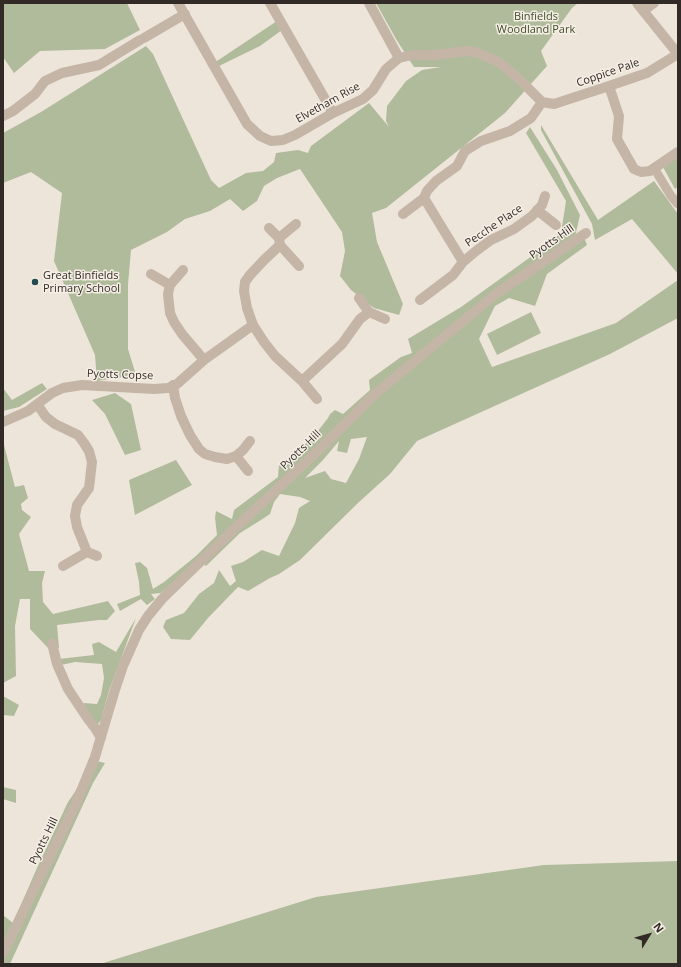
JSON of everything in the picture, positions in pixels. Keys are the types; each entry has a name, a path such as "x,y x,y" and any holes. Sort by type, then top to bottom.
{"street":[{"name":"Elvetham Rise","path":"178,3 247,124 260,136 271,141 283,140 295,135 333,113 363,99 373,90 386,69 399,58"},
{"path":"270,3 333,113"},
{"path":"369,3 399,58 412,55 434,55 468,51 478,53 499,62 516,76 542,102 531,118 510,131 481,141 465,151 458,166 436,181 427,191 424,198 403,214"},
{"name":"Coppice Pale","path":"542,102 554,104 609,86 647,72 678,54 640,7 654,3"},
{"path":"3,116 13,111 35,94 45,81 62,73 99,65 185,14"},
{"path":"609,86 620,116 618,138 634,169 641,172 650,171 678,152"},
{"path":"654,168 671,196 678,204"},
{"name":"Pecche Place","path":"420,300 453,275 463,262 491,240 514,229 532,216 542,205 545,196"},
{"name":"Pecche Place","path":"424,198 463,262"},
{"name":"Pecche Place","path":"537,210 556,225"},
{"path":"296,224 245,282 244,291 247,308 253,325 264,342 302,381 317,399"},
{"path":"269,228 298,266"},
{"name":"Pyotts Hill","path":"3,953 77,801 95,757 123,666 139,630 148,616 162,599 230,532 323,446 375,394 497,293 586,233"},
{"path":"183,270 170,285 168,294 169,302 174,322 204,360"},
{"path":"151,274 170,285"},
{"path":"359,298 369,312 385,318"},
{"path":"302,381 342,344 360,319 369,312"},
{"name":"Pyotts Copse","path":"3,422 28,411 52,393 63,388 82,385 154,389 168,388 177,384 204,360 253,325"},
{"path":"173,385 175,398 181,416 190,435 199,449 205,454 227,459 236,456 250,442"},
{"path":"37,404 46,417 55,424 78,435 89,451 92,462 89,488 77,505 75,516 77,527 87,552 97,556"},
{"path":"236,456 248,471"},
{"path":"63,566 87,552"},
{"path":"52,643 57,664 68,689 101,738"}],"green space":[{"path":"3,3 127,3 140,30 105,49 40,51 14,73 3,57"},
{"name":"Binfields Woodland Park","path":"376,3 578,3 572,8 541,51 547,66 505,113 386,208 372,213 377,242 403,304 399,315 374,308 351,290 340,276 345,251 342,232 300,169 277,178 264,186 257,201 243,211 230,199 210,211 185,219 167,232 131,250 128,285 128,349 136,375 97,381 95,355 54,261 62,193 31,172 3,183 3,133 41,112 146,46 153,54 211,180 219,188 246,173 263,171 274,162 276,153 298,150 308,153 311,146 369,103 389,127 386,121 387,106 406,81 422,70 441,67 414,67"},
{"path":"277,21 282,30 260,46 217,67 214,63"},
{"path":"541,125 598,220 654,181 678,214 678,274 632,219 595,240 592,224 541,130"},
{"path":"530,127 557,170 580,215 575,237 585,240 587,245 547,274 535,306 509,298 495,306 479,339 492,367 616,323 678,280 678,318 610,354 417,441 390,474 300,560 279,574 248,591 238,587 208,618 190,640 171,639 163,627 166,620 184,613 199,594 214,583 219,570 230,586 236,581 231,566 243,562 262,550 279,556 295,523 299,508 310,501 300,497 280,494 274,502 270,514 240,533 206,566 199,559 161,593 151,594 155,599 147,605 141,599 120,611 117,604 140,595 135,563 140,562 147,568 153,589 164,582 196,556 217,535 215,518 216,511 232,519 234,510 278,477 279,465 293,455 314,436 330,414 335,410 343,414 370,390 369,380 401,357 412,353 408,339 461,307 536,253 561,233 566,201 526,133","holes":["367,437 359,459 346,483 331,479 325,471 305,478 339,441 337,451 347,453 351,439"]},
{"path":"678,157 678,187 675,189 663,167"},
{"path":"531,312 541,333 497,355 487,334"},
{"path":"42,383 47,389 19,407 3,411 3,388 12,400"},
{"path":"115,393 131,404 141,450 125,455 105,414 92,400"},
{"path":"3,441 15,487 24,485 28,498 21,504 22,510 31,517 19,534 29,571 45,571 42,583 43,602 53,614 108,601 115,611 107,620 57,625 59,648 48,648 30,629 30,599 20,599 15,626 16,676 3,683"},
{"path":"176,460 192,485 135,515 129,480"},
{"path":"136,618 109,691 101,720 95,728 86,716 84,703 97,704 101,695 104,678 102,664 75,662 61,665 59,659 94,655 92,644 99,642 116,652"},
{"path":"3,696 19,705 14,716 3,715"},
{"path":"96,761 105,763 93,783 10,964 3,964 3,915 13,923 68,802"},
{"path":"3,787 16,790 16,803 3,799"},
{"path":"678,861 678,964 100,964 316,897 544,865"}],"place":[{"name":"Great Binfields Primary School","path":"35,282"}]}
